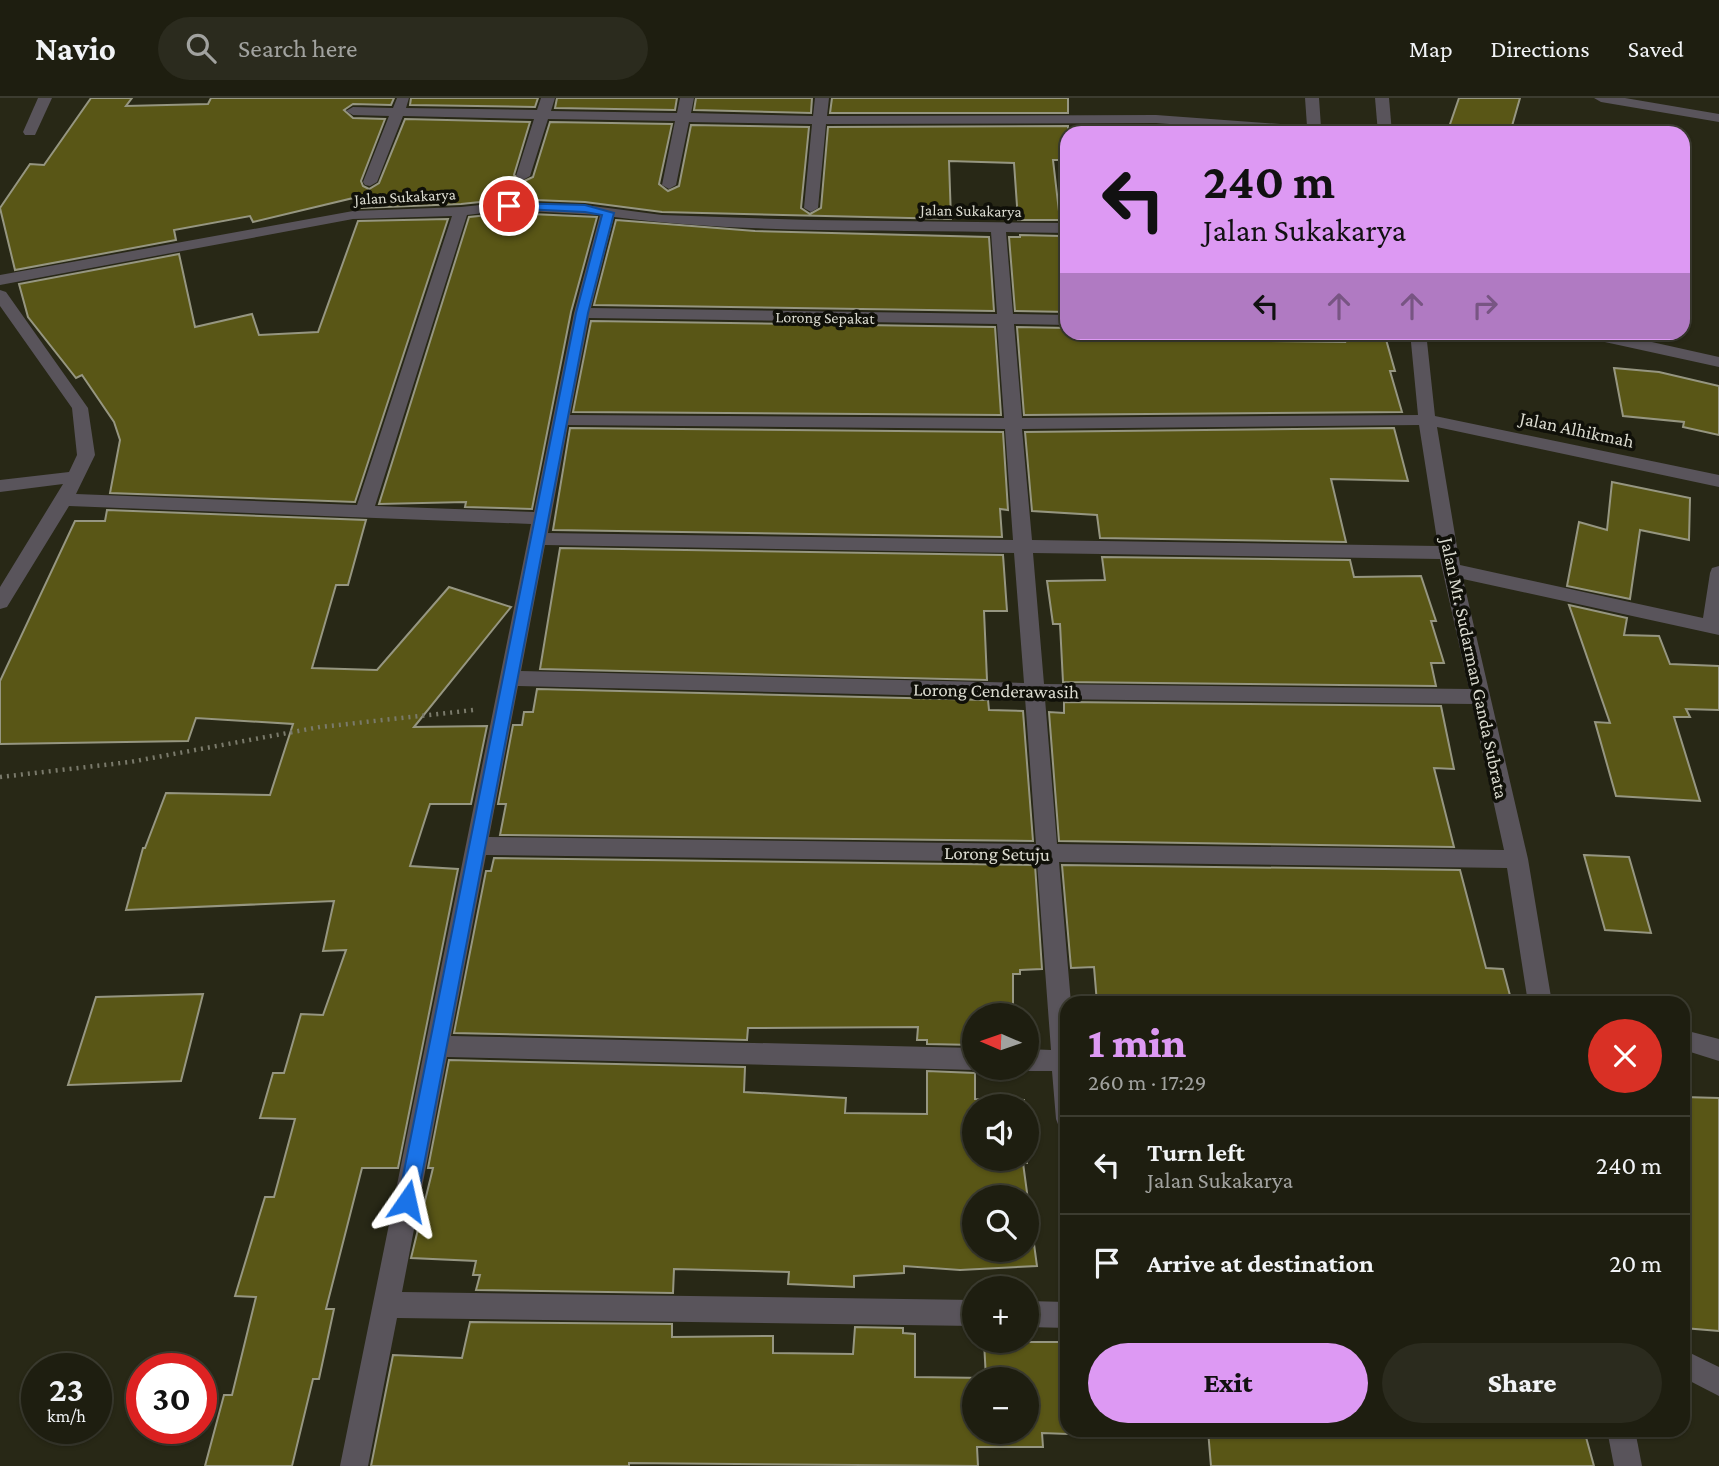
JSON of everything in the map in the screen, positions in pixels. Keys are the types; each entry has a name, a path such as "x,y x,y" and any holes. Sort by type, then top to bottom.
{"street":[{"path":"30,132 45,98"},
{"path":"523,176 548,98"},
{"path":"669,185 687,98"},
{"path":"811,208 822,98"},
{"path":"1312,98 1313,126"},
{"path":"1382,98 1384,126"},
{"path":"1601,98 1719,118"},
{"path":"370,182 401,105"},
{"path":"354,111 401,105 543,114 820,120 1158,120 1243,126"},
{"name":"Jalan Sukakarya","path":"0,280 353,215 461,211 509,206 585,209 662,219 809,225 1060,229"},
{"path":"364,511 461,211"},
{"path":"354,1466 582,313 608,213"},
{"path":"998,228 1060,1004"},
{"path":"0,295 80,408 86,455 64,500 0,602"},
{"name":"Lorong Sepakat","path":"582,313 1060,320"},
{"name":"Jalan Mr. Sudarman Ganda Subrata","path":"1419,340 1427,419 1450,561 1482,697 1545,996"},
{"path":"1620,340 1719,362"},
{"name":"Jalan Alhikmah","path":"561,420 1014,424 1427,419 1719,481"},
{"path":"0,486 77,477"},
{"path":"64,500 364,511 540,528 1450,561 1715,627 1719,573"},
{"name":"Lorong Cenderawasih","path":"510,678 1035,691 1482,697"},
{"name":"Lorong Setuju","path":"477,846 1517,859"},
{"path":"1690,1042 1719,1050"},
{"path":"438,1046 962,1059"},
{"path":"1040,1060 1060,1061"},
{"path":"387,1305 962,1313"},
{"path":"1039,1314 1060,1315"},
{"path":"1690,1367 1719,1382"},
{"path":"1622,1437 1628,1466"}],"path":[{"path":"0,777 130,762 320,726 505,707"}],"building":[{"path":"91,98 132,98 126,106 208,104 211,98 394,98 391,105 353,104 344,110 353,118 385,119 361,181 363,186 369,189 379,183 405,119 530,122 514,175 522,182 533,177 550,122 672,124 659,184 668,191 679,186 691,125 809,127 801,208 810,214 821,208 828,127 1060,126 1060,160 1053,160 1060,220 1018,220 1014,163 949,161 951,219 662,212 585,202 509,199 362,208 366,195 253,222 250,216 174,230 176,240 15,270 0,208 30,164 44,165"},
{"path":"411,98 538,98 535,107 410,105"},
{"path":"557,98 677,98 675,110 555,108"},
{"path":"696,98 812,98 811,113 694,110"},
{"path":"832,98 1068,98 1068,113 830,113"},
{"path":"1459,98 1520,98 1512,126 1449,126"},
{"path":"509,213 597,217 571,312 532,509 465,507 466,502 379,504 469,217"},
{"path":"448,219 355,502 110,493 120,440 114,422 82,375 76,378 28,317 19,284 179,254 195,327 252,314 259,335 318,332 358,221"},
{"path":"616,220 755,231 989,237 994,311 594,305"},
{"path":"1060,236 1060,312 1015,311 1009,237"},
{"path":"591,321 995,327 1001,415 573,412"},
{"path":"1017,327 1060,328 1060,340 1386,340 1395,371 1390,371 1402,412 1024,415"},
{"path":"1614,368 1659,372 1719,386 1719,435 1683,427 1684,422 1623,416"},
{"path":"570,428 1003,432 1008,510 1000,509 1002,537 553,530"},
{"path":"1394,428 1408,481 1331,479 1346,542 1100,538 1097,515 1032,511 1025,432"},
{"path":"1612,482 1690,498 1689,540 1640,530 1630,599 1567,586 1579,522 1607,530"},
{"path":"107,510 366,520 348,585 336,585 312,668 377,670 449,587 511,607 414,727 487,726 471,804 430,804 410,866 458,869 398,1168 362,1168 326,1309 334,1309 319,1379 313,1379 292,1466 205,1466 211,1444 217,1444 217,1421 224,1395 232,1395 256,1297 235,1296 265,1197 274,1197 295,1119 260,1118 273,1073 284,1073 301,1014 323,1015 346,950 323,951 334,901 126,910 143,848 166,793 270,795 293,724 196,718 188,741 0,744 0,681 75,521 105,521"},
{"path":"560,548 1003,555 1007,611 984,611 987,680 540,669"},
{"path":"1102,557 1350,560 1354,577 1421,576 1436,621 1431,621 1444,663 1431,663 1436,686 1063,682 1060,624 1053,624 1047,581 1105,580"},
{"path":"1569,605 1627,618 1624,635 1659,636 1670,664 1719,666 1719,710 1686,709 1690,717 1674,717 1700,801 1616,796 1595,722 1610,723"},
{"path":"537,689 988,700 989,710 1023,711 1033,841 500,835 506,804 498,804 513,725 522,725 524,712 533,712"},
{"path":"1064,702 1441,706 1454,769 1434,768 1454,847 1059,841 1049,712 1064,713"},
{"path":"1584,855 1629,857 1651,933 1605,930"},
{"path":"494,858 1035,865 1042,969 1020,970 1020,974 1013,974 1013,1003 962,1003 962,1045 927,1044 927,1040 917,1040 918,1027 748,1028 747,1040 454,1033 486,871 491,871"},
{"path":"1062,865 1460,870 1486,968 1503,969 1510,996 1096,996 1094,967 1071,968"},
{"path":"203,994 181,1081 68,1085 96,997"},
{"path":"449,1060 745,1067 744,1092 846,1098 845,1113 927,1114 927,1071 962,1072 962,1080 975,1080 975,1094 962,1094 962,1171 1024,1171 1026,1185 962,1185 962,1262 1036,1262 1037,1266 960,1270 904,1266 904,1273 854,1276 854,1287 788,1284 789,1272 674,1269 673,1293 476,1290 480,1275 473,1275 476,1261 411,1258 433,1168 428,1168"},
{"path":"1690,1097 1719,1098 1719,1331 1690,1329"},
{"path":"470,1322 672,1324 672,1337 773,1336 773,1353 853,1354 855,1327 903,1328 903,1333 915,1334 915,1377 962,1378 962,1444 1039,1444 1039,1367 985,1367 985,1353 1039,1353 1039,1342 1060,1342 1060,1434 1042,1433 1043,1447 977,1447 978,1466 629,1463 629,1466 371,1466 393,1355 462,1358"},
{"path":"1209,1437 1586,1437 1594,1466 1211,1466"}],"route":[{"path":"407,1201 582,313 608,213 585,209 509,206"}]}
